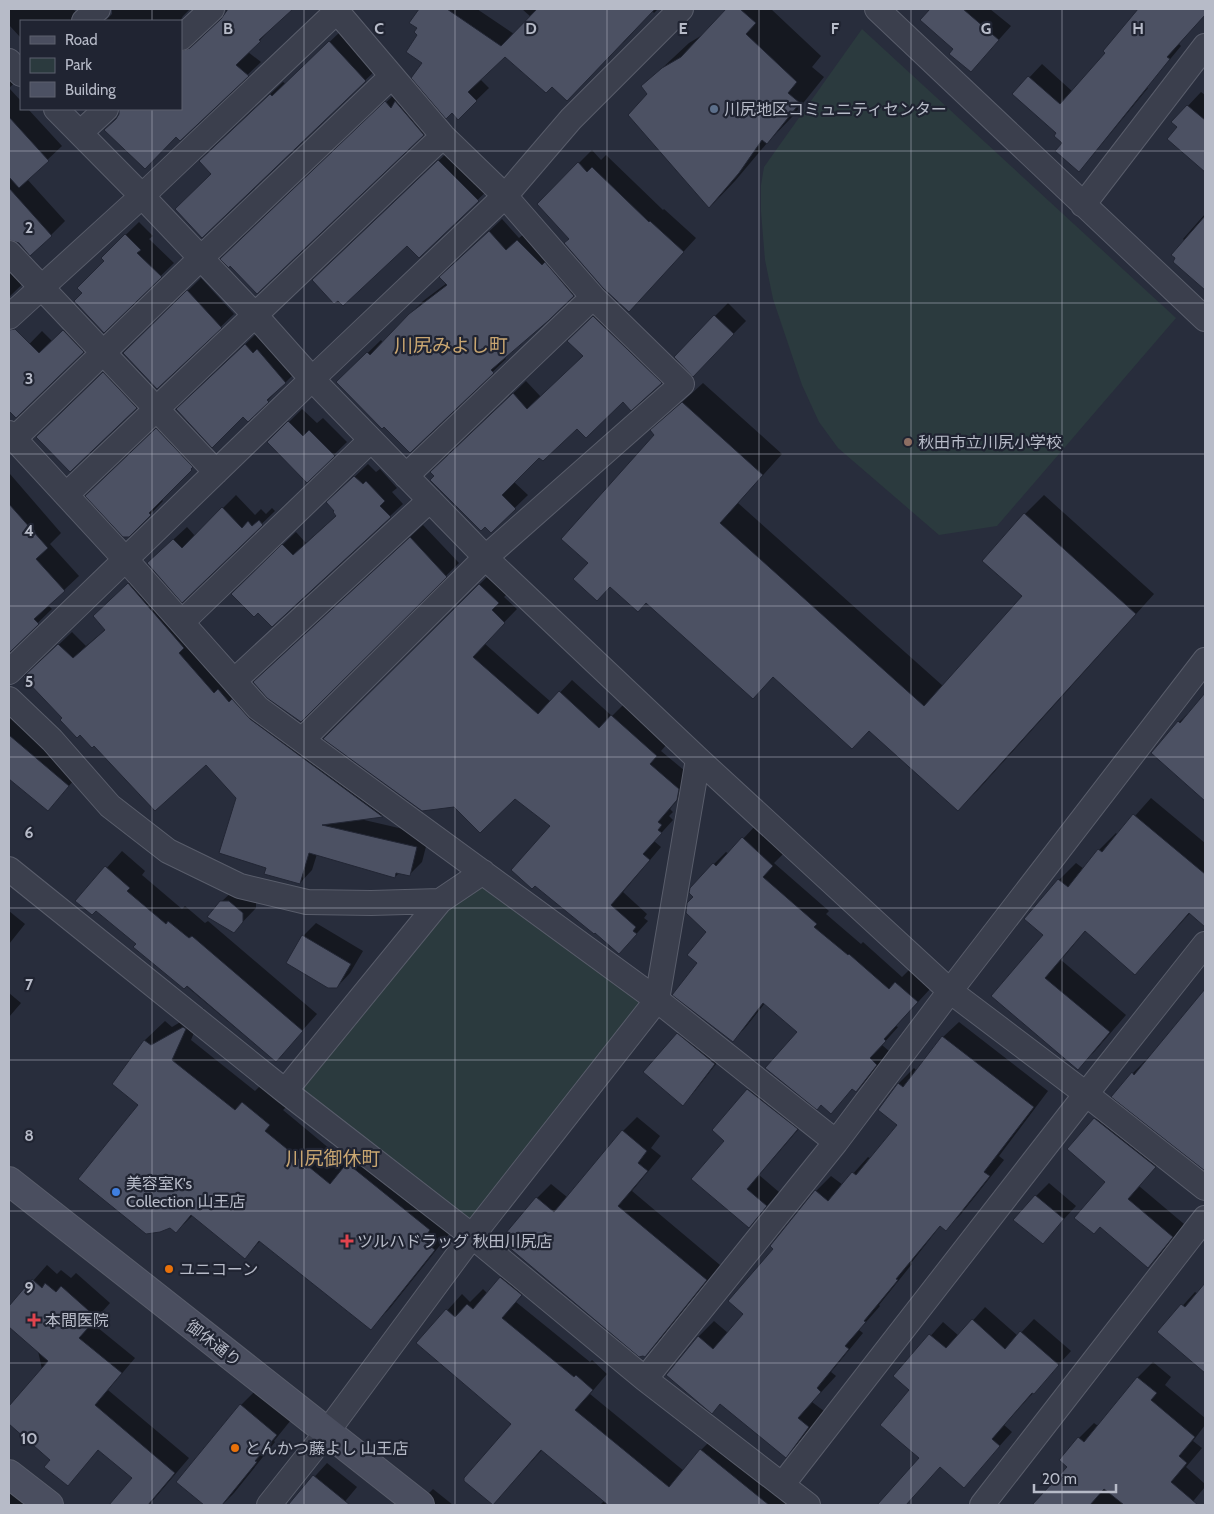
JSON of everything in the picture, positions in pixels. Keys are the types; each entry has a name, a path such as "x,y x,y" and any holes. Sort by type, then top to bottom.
{"street":[{"path":"85,20 98,9"},
{"path":"182,37 212,9"},
{"path":"9,672 312,379 505,196 571,119 681,9"},
{"path":"877,9 1205,319"},
{"path":"9,318 142,196 336,10 443,136 505,196 593,297 682,384 486,557 302,740"},
{"path":"1083,205 1203,53"},
{"path":"9,61 20,73"},
{"path":"392,76 104,353 12,436 258,708 657,1000 836,1142"},
{"path":"57,110 201,258 312,379 486,557 698,759 950,991 1086,1094 1205,1188"},
{"path":"80,133 105,110"},
{"path":"66,495 443,136"},
{"path":"9,253 216,472"},
{"path":"406,476 593,297"},
{"path":"182,622 371,440"},
{"path":"234,681 430,500"},
{"path":"645,1379 836,1142 1205,660"},
{"path":"9,699 52,740 110,806 168,851 240,886 308,902 371,903 440,900"},
{"path":"270,1505 327,1432 472,1236 657,1000 698,759"},
{"path":"9,870 286,1091 472,1236 645,1379 808,1505"},
{"path":"286,1091 440,900 483,872"},
{"path":"782,1485 1205,944"},
{"name":"御休通り","path":"9,1181 420,1505"},
{"path":"982,1505 1205,1218"},
{"path":"9,1474 49,1505"}],"green space":[{"path":"862,29 1176,318 997,526 939,535 838,448 819,422 802,385 773,299 765,260 761,212 761,185 764,167"},
{"path":"483,872 657,1000 472,1236 285,1091 440,901"}],"building":[{"path":"228,9 293,9 259,40 261,41 236,65 249,76 180,141 176,137 145,169 104,130 116,119 119,110 182,110 182,51 190,48 221,19"},
{"path":"419,9 447,9 501,46 537,9 655,9 567,101 552,87 546,93 505,57 468,92 477,101 458,120 452,113 446,119 411,78 422,63 406,52 417,35 414,32 417,28 409,23"},
{"name":"川尻地区コミュニティセンター","path":"726,9 740,9 756,23 746,34 797,82 788,93 800,103 767,144 762,140 739,173 709,208 628,115 647,94 641,86 662,68 681,57"},
{"path":"930,9 963,9 999,40 971,72 949,54 953,49 920,20"},
{"path":"1138,9 1205,9 1205,15 1167,57 1170,59 1079,172 1055,151 1062,143 1054,136 1056,133 1012,94 1028,76 1060,104 1105,53 1103,51"},
{"path":"329,41 366,81 202,238 175,209 211,174 199,161 270,94 272,96"},
{"path":"385,101 391,108 395,101 424,135 257,294 230,266 229,268 220,259"},
{"path":"1187,105 1205,120 1205,172 1167,139 1177,127 1171,122"},
{"path":"9,117 49,161 19,188 9,177"},
{"path":"438,160 479,201 419,258 407,246 343,306 338,301 334,304 312,280"},
{"path":"578,162 587,172 592,167 649,222 684,252 629,312 603,288 564,243 569,239 537,204"},
{"path":"9,188 52,236 30,256 19,243 9,240"},
{"path":"1205,216 1205,290 1173,262 1175,258 1171,255"},
{"path":"489,231 506,250 517,240 542,265 545,262 574,296 491,370 494,373 410,453 384,427 382,429 336,382 367,352 370,355 409,314 447,285 439,277"},
{"path":"125,234 141,250 137,253 162,277 104,333 74,301 82,293 77,288 104,261 101,258"},
{"path":"187,290 222,328 157,389 123,353"},
{"path":"714,315 734,334 693,377 674,357"},
{"path":"593,316 662,383 631,411 623,402 586,438 577,429 543,461 539,458 502,495 516,509 491,533 485,527 481,531 430,480 434,476 430,472 513,393 527,409 583,356 567,341"},
{"path":"15,329 39,353 63,330 84,352 16,418 9,411 9,330"},
{"path":"245,344 253,353 257,349 286,383 267,400 269,402 248,422 243,417 212,448 176,409"},
{"path":"103,372 137,408 70,472 36,437"},
{"path":"682,402 763,475 720,523 924,706 1022,596 982,561 1024,513 1136,614 958,811 869,731 852,749 773,677 753,699 646,603 638,612 610,587 597,601 573,579 588,563 561,539 654,435 650,430"},
{"path":"288,421 303,436 309,430 335,456 307,483 267,442"},
{"path":"156,428 193,467 129,537 123,537 85,496"},
{"path":"354,476 363,484 366,481 385,501 380,506 391,517 272,627 258,613 254,617 231,594 282,544 293,555 336,516 326,502"},
{"path":"9,504 48,548 36,559 65,591 34,619 39,624 9,653"},
{"path":"222,507 242,528 248,521 252,526 259,520 263,525 182,603 147,563 173,539 182,548"},
{"path":"410,537 447,577 301,722 267,698 253,682"},
{"path":"128,583 184,648 179,653 214,693 218,689 229,702 232,699 250,719 383,817 322,825 417,847 410,876 396,873 395,878 309,853 300,884 264,874 266,868 219,853 236,798 206,765 155,811 94,746 92,748 80,735 77,738 60,720 62,718 23,677 58,644 73,658 105,630 93,616"},
{"path":"479,584 499,603 492,610 505,623 473,657 538,714 559,691 599,728 611,715 657,756 650,764 679,789 677,800 658,822 662,825 658,830 662,833 643,854 650,860 611,905 636,927 633,931 637,934 619,954 535,886 532,889 511,870 550,826 515,799 480,833 454,807 422,811 323,739"},
{"path":"1205,693 1205,801 1151,753"},
{"path":"9,735 69,786 48,811 9,779"},
{"path":"1133,814 1205,874 1205,927 1189,913 1135,975 1085,931 1045,978 1110,1032 1078,1070 991,996 1043,935 1024,919 1058,879 1068,887 1098,849 1102,852"},
{"path":"742,837 773,866 763,877 817,924 814,927 889,989 895,982 918,1002 884,1039 886,1041 870,1058 877,1065 856,1092 852,1089 831,1114 821,1105 817,1110 765,1068 797,1032 763,1003 733,1042 672,995 697,963 687,955 706,932 686,913 687,903 693,897 689,893 690,888 713,863 716,866"},
{"path":"105,866 130,888 127,891 166,924 168,921 189,938 192,936 303,1031 276,1062 187,986 184,989 133,947 136,944 96,911 92,915 75,901"},
{"path":"220,901 229,901 243,913 243,922 234,933 207,917"},
{"path":"302,935 351,964 337,988 328,988 286,963"},
{"path":"1205,989 1205,1171 1111,1097 1132,1072 1134,1075"},
{"path":"183,1027 186,1029 172,1060 235,1110 242,1102 270,1125 265,1131 330,1184 347,1163 430,1230 423,1240 435,1250 371,1330 259,1241 245,1259 191,1215 176,1233 170,1228 146,1234 78,1179 138,1105 112,1084 144,1040 151,1045"},
{"path":"677,1033 715,1064 683,1106 643,1072"},
{"path":"942,1036 1034,1107 984,1172 990,1176 946,1231 940,1226 896,1279 898,1280 845,1346 849,1349 817,1388 821,1392 798,1418 809,1427 786,1458 720,1404 712,1414 666,1375 698,1336 713,1349 743,1314 728,1301 773,1249 770,1246 815,1190 828,1201 852,1172 856,1175 897,1125 878,1110 898,1083 903,1087"},
{"path":"747,1089 798,1129 747,1189 767,1206 749,1228 691,1179 724,1141 712,1130"},
{"path":"1094,1118 1156,1167 1128,1199 1173,1237 1148,1268 1100,1227 1094,1234 1074,1218 1105,1182 1067,1149"},
{"path":"622,1130 647,1151 638,1163 648,1171 618,1206 707,1280 645,1357 639,1357 500,1240 536,1197 554,1212"},
{"path":"1035,1195 1064,1219 1043,1244 1013,1220"},
{"path":"500,1277 522,1295 502,1318 574,1377 576,1375 593,1390 575,1410 669,1487 700,1449 769,1505 608,1505 541,1450 493,1505 464,1481 464,1478 511,1424 416,1343 446,1309 455,1317 467,1304 473,1309"},
{"path":"32,1279 42,1288 45,1283 56,1292 61,1286 97,1318 79,1338 122,1373 95,1405 175,1473 148,1505 109,1505 132,1478 98,1450 68,1486 44,1467 50,1460 9,1424 9,1406 48,1361 9,1327 9,1306"},
{"path":"1205,1283 1205,1373 1157,1332 1181,1304 1185,1307"},
{"path":"972,1319 1005,1349 1020,1331 1059,1365 992,1439 1000,1446 964,1488 940,1467 906,1505 877,1505 919,1458 880,1425 909,1390 893,1376 929,1334 946,1348"},
{"path":"1137,1377 1157,1393 1151,1400 1195,1437 1179,1456 1187,1463 1171,1482 1198,1505 1124,1505 1104,1489 1090,1505 1032,1505 1067,1467 1059,1460 1078,1437 1084,1442"},
{"name":"とんかつ藤よし 山王店","path":"240,1404 277,1435 222,1505 204,1505 176,1482"},
{"path":"313,1475 350,1505 288,1505"}],"place":[{"name":"川尻地区コミュニティセンター","path":"714,109"},
{"name":"秋田市立川尻小学校","path":"908,442"},
{"name":"美容室K's Collection 山王店","path":"116,1192"},
{"name":"ツルハドラッグ 秋田川尻店","path":"347,1241"},
{"name":"ユニコーン","path":"169,1269"},
{"name":"本間医院","path":"34,1320"},
{"name":"とんかつ藤よし 山王店","path":"235,1448"}],"district":[{"name":"川尻みよし町","path":"451,345"},
{"name":"川尻御休町","path":"333,1158"}]}
